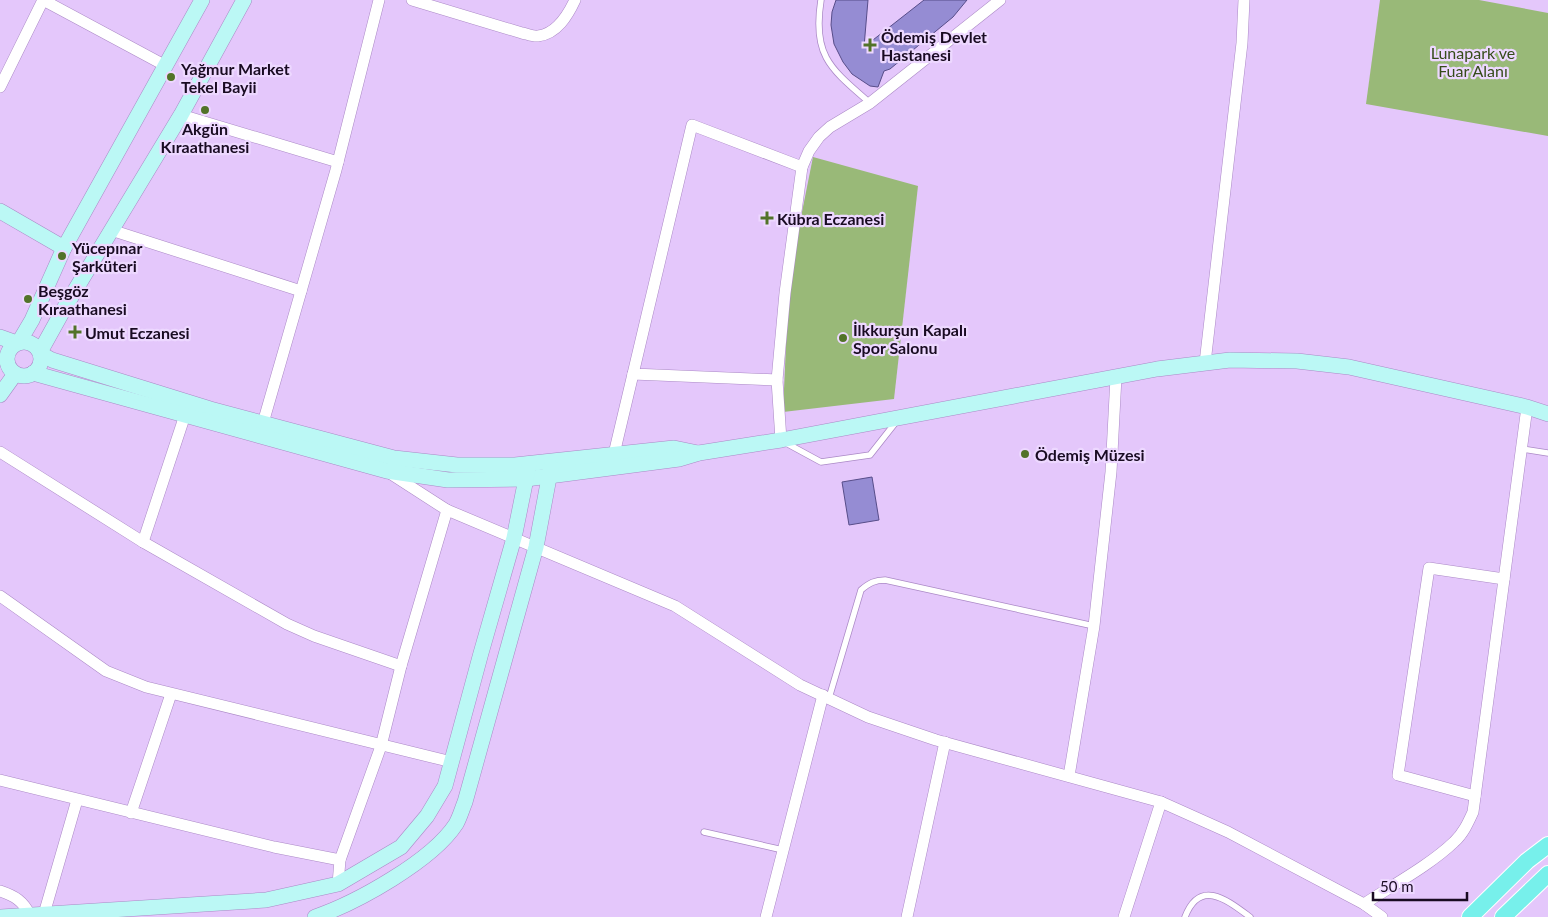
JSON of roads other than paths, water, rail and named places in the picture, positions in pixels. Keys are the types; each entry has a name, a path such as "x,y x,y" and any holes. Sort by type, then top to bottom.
{"main road":[{"path":"0,394 7,365 8,351 18,342 32,320 64,248 202,0"},
{"path":"7,365 24,376 33,373 40,365 40,353 181,114 244,0"},
{"path":"0,211 64,248"},
{"path":"0,336 18,342 34,344 40,353 52,360 210,409 394,458 527,471 549,476 678,459 699,453 781,440 1116,377 1230,360 1297,361 1349,367 1527,407 1548,414"},
{"path":"33,373 387,471 448,480 527,471 552,461 614,454 674,448 699,453"},
{"path":"1527,407 1548,408"},
{"path":"320,916 332,912 385,883 419,861 456,824 470,783 536,547 552,461"},
{"path":"1,917 37,914 172,911 266,900 338,884 401,847 432,809 445,786 514,538 527,471"},
{"path":"1470,917 1527,861 1548,845"},
{"path":"1503,917 1548,874"}],"street":[{"path":"0,87 43,0 166,66"},
{"path":"264,423 338,162 379,0"},
{"path":"412,0 522,33 538,36 555,30 570,12 575,0"},
{"path":"781,440 777,380 785,293 802,167 809,151 819,137 830,127 870,103 1000,0"},
{"path":"1205,363 1242,43 1244,0"},
{"path":"181,114 338,162"},
{"path":"614,454 692,126 802,167"},
{"path":"111,230 301,291"},
{"path":"633,374 777,380"},
{"path":"1069,776 1094,626 1111,472 1116,377"},
{"path":"1364,904 1455,842 1465,829 1473,812 1527,407"},
{"path":"143,542 185,416"},
{"path":"0,452 143,542 287,624 314,636 401,666"},
{"path":"387,471 447,510 675,606 800,685 868,717 945,742 1161,802 1228,832 1364,904 1382,917"},
{"path":"338,884 340,860 381,746 401,666 447,510"},
{"path":"1475,796 1398,775 1429,568 1504,579"},
{"path":"0,596 106,671 146,687 452,762"},
{"path":"131,813 171,694"},
{"path":"766,917 826,697"},
{"path":"907,917 945,742"},
{"path":"0,780 274,847 340,860"},
{"path":"0,890 14,895 37,914 77,800"},
{"path":"1124,917 1161,802"}],"lane":[{"path":"822,0 818,23 824,54 836,73 870,103"},
{"path":"781,440 821,462 870,455 901,417"},
{"path":"1522,448 1548,453"},
{"path":"826,697 862,590 878,580 1094,626"},
{"path":"704,832 783,850"},
{"path":"1185,917 1193,901 1208,895 1221,898 1250,917"}],"place":[{"name":"Ödemiş Devlet Hastanesi","path":"870,45"},
{"name":"Yağmur Market Tekel Bayii","path":"171,77"},
{"name":"Akgün Kıraathanesi","path":"205,110"},
{"name":"Kübra Eczanesi","path":"767,218"},
{"name":"Yücepınar Şarküteri","path":"62,256"},
{"name":"Beşgöz Kıraathanesi","path":"28,299"},
{"name":"Umut Eczanesi","path":"75,332"},
{"name":"İlkkurşun Kapalı Spor Salonu","path":"843,338"},
{"name":"Ödemiş Müzesi","path":"1025,454"}],"park label":[{"name":"Lunapark ve Fuar Alanı","path":"1473,61"}]}
